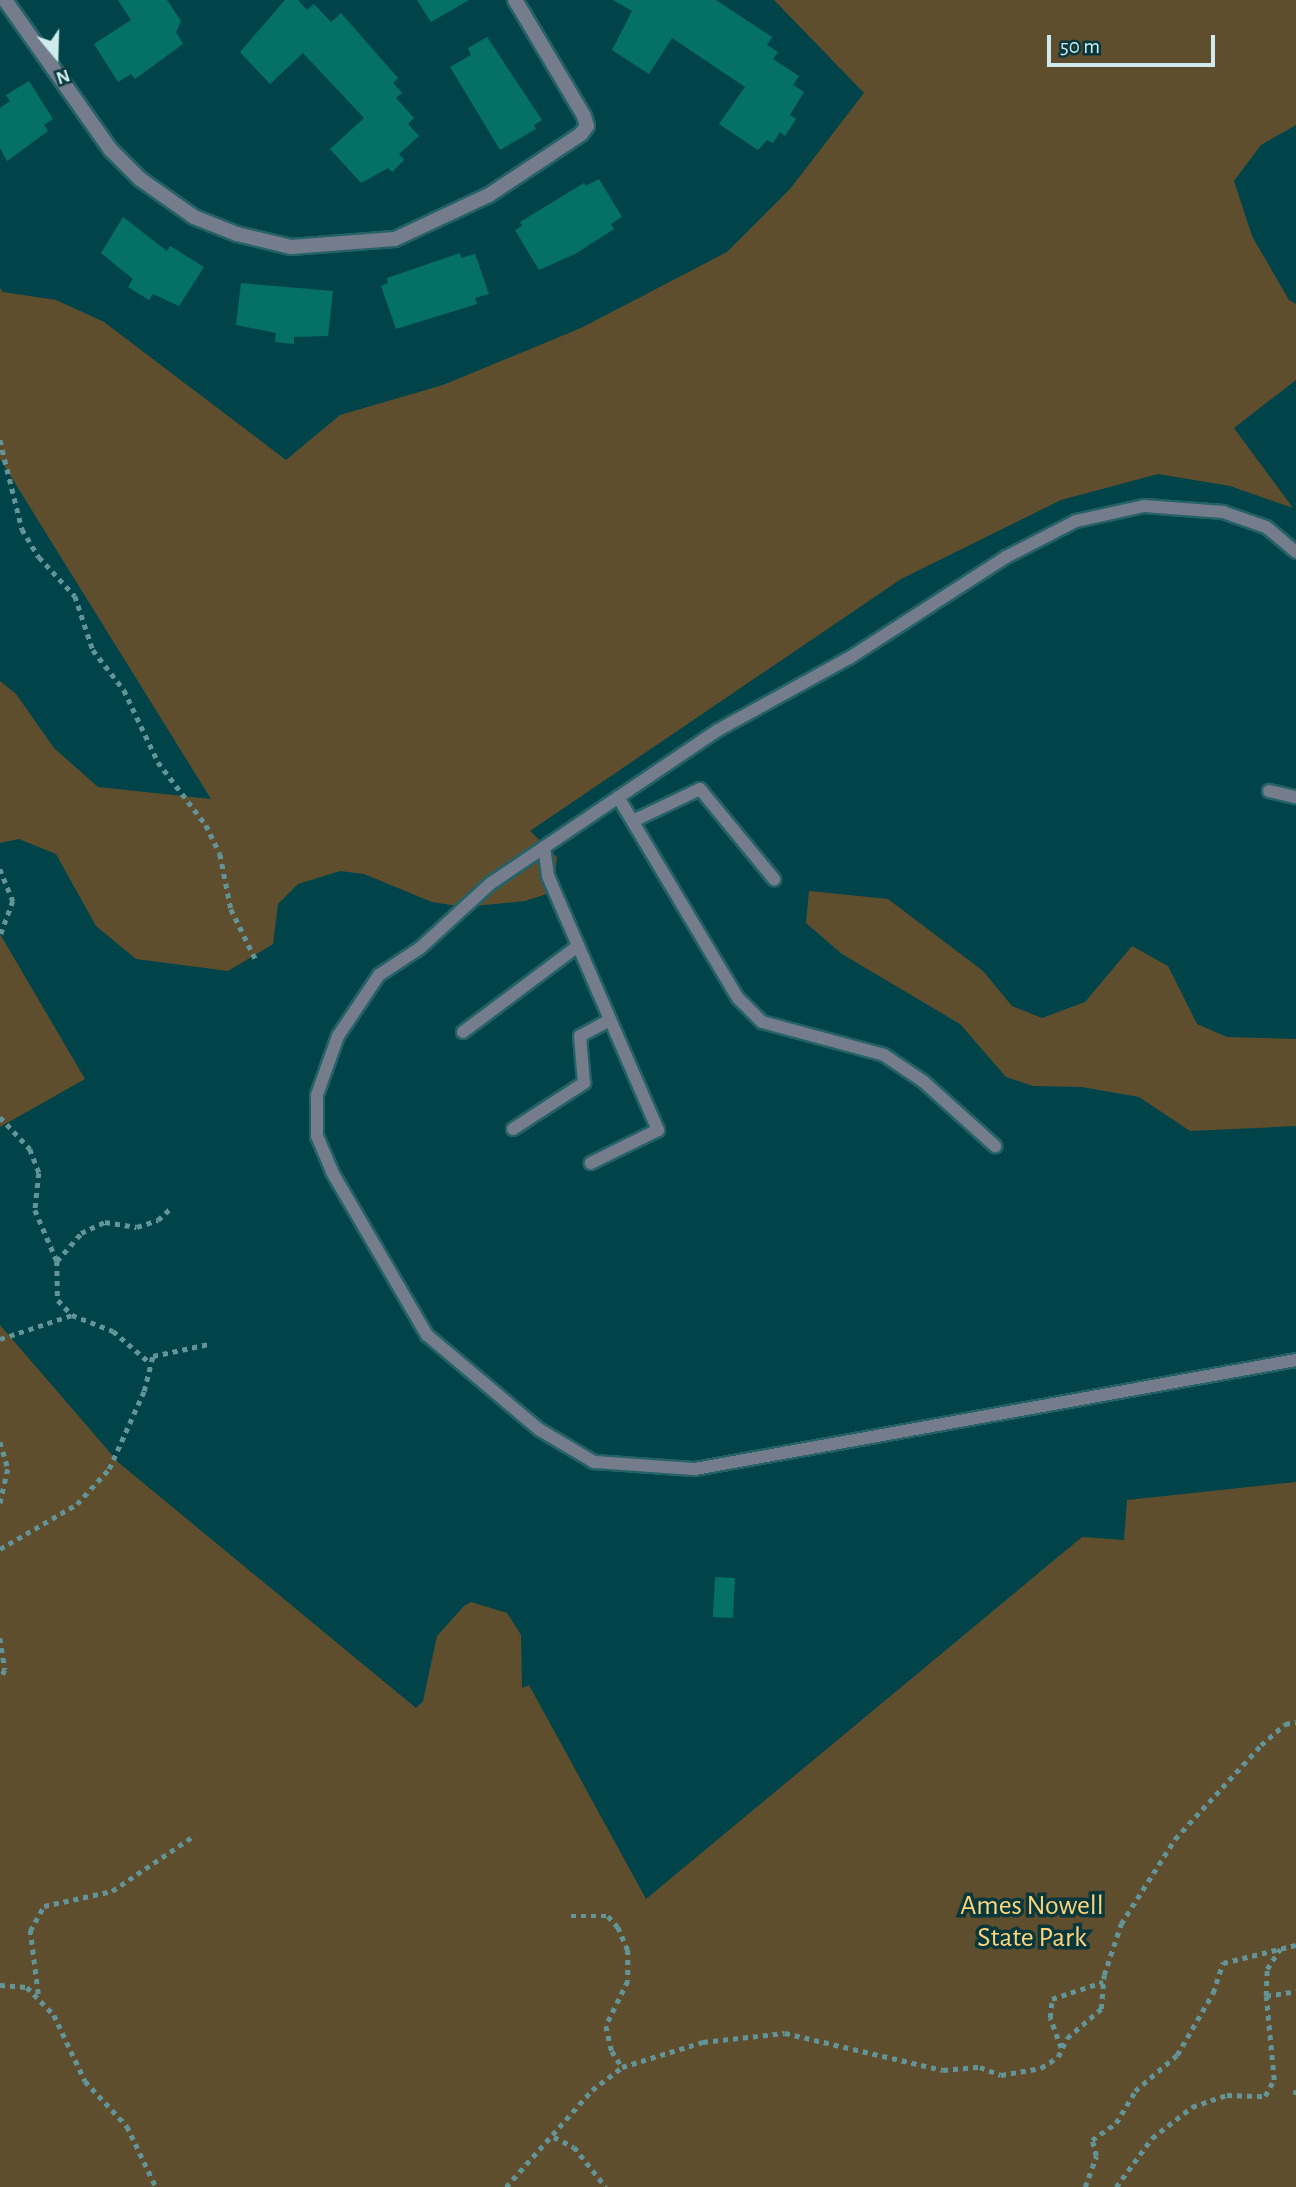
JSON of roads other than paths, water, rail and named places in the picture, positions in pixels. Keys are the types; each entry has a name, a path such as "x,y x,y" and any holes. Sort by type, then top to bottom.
{"street":[{"path":"5,0 111,150 140,179 194,216 291,247 395,239 489,195 587,126 515,0"}],"lane":[{"path":"1296,552 1266,527 1223,512 1144,506 1076,521 1006,557 849,658 718,730 491,883 420,948 379,975 338,1036 317,1095 317,1136 332,1172 427,1335 540,1430 594,1462 695,1469 1296,1360"},
{"path":"633,821 700,789 774,879"},
{"path":"1269,792 1296,797"},
{"path":"618,797 738,998 762,1022 884,1055 924,1082 995,1146"},
{"path":"544,847 548,876 657,1130 591,1163"},
{"path":"463,1031 578,946"},
{"path":"513,1129 584,1083 580,1036 610,1020"}],"park label":[{"name":"Ames Nowell State Park","path":"1032,1922"}]}
